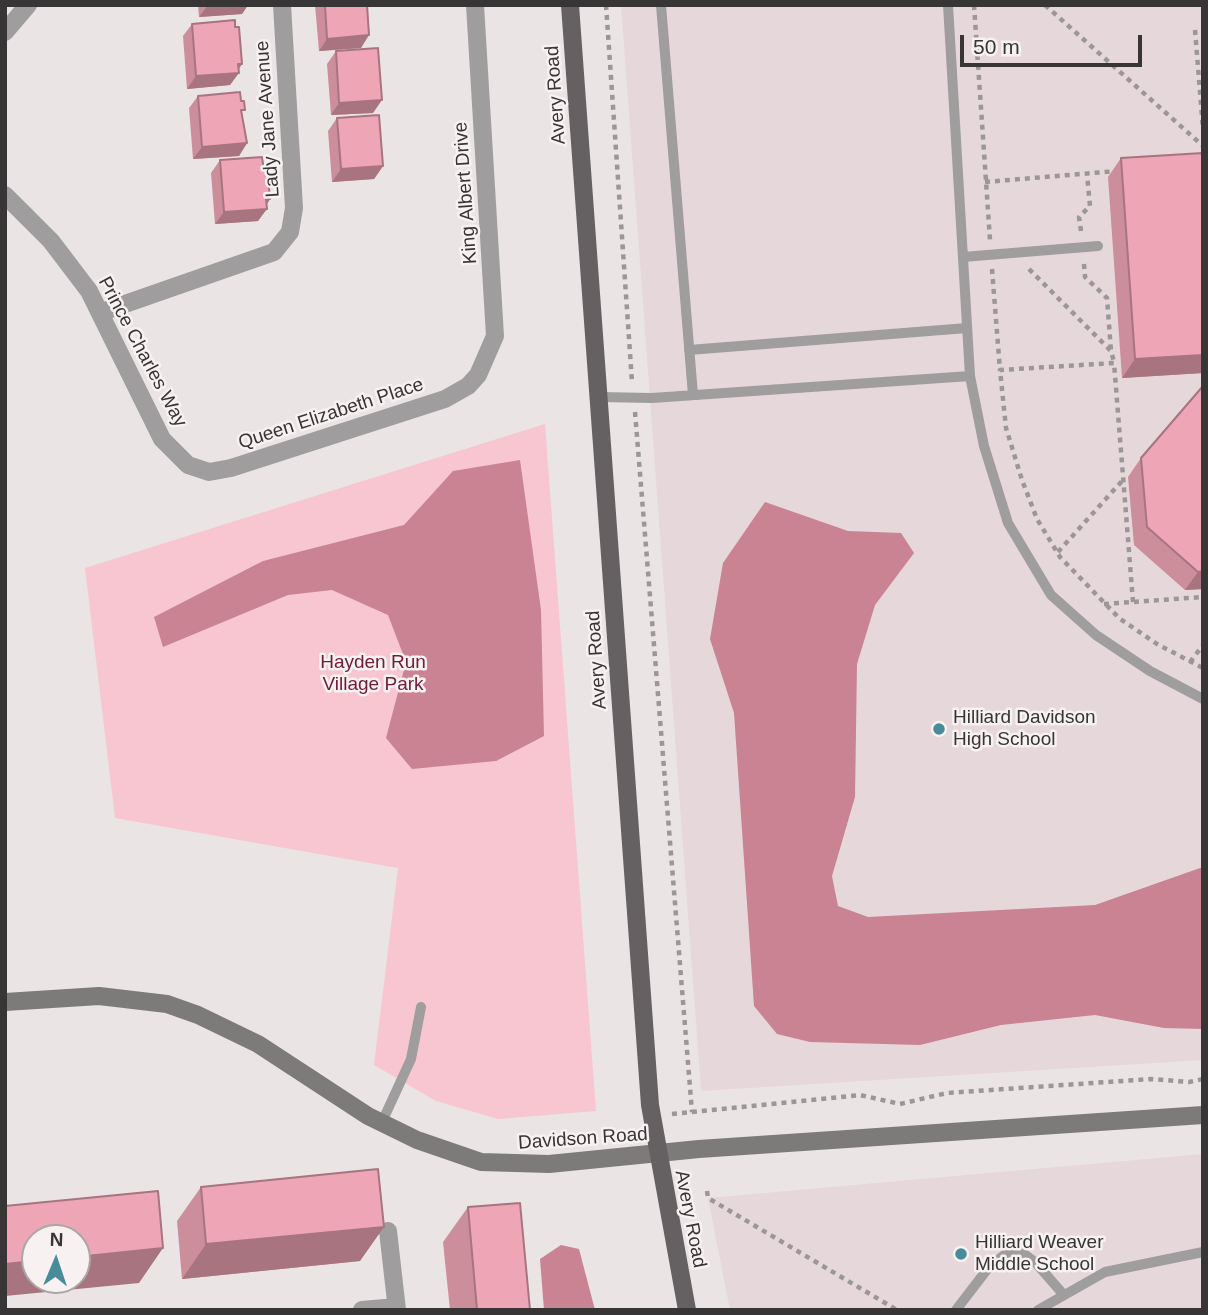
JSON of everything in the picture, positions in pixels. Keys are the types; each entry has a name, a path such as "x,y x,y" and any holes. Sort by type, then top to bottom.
{"main road":[{"name":"Avery Road","path":"570,5 651,1115 656,1155 687,1310"}],"street":[{"path":"5,32 27,5"},
{"name":"Lady Jane Avenue","path":"102,312 274,252 290,232 294,208 282,5"},
{"name":"King Albert Drive","path":"475,5 495,306 495,336 478,374"},
{"name":"Prince Charles Way","path":"5,195 51,241 102,312 162,439 188,465"},
{"name":"Queen Elizabeth Place","path":"188,465 209,472 231,468 446,399 468,386 478,374"},
{"name":"Davidson Road","path":"5,1002 100,996 167,1004 233,1030 382,1122 417,1140 481,1162 549,1164 712,1149 1203,1115"},
{"path":"362,1310 397,1308 387,1231"}],"lane":[{"path":"661,5 693,395"},
{"path":"948,5 970,376 984,446 1008,523 1043,584 1096,635 1150,671 1203,699"},
{"path":"963,257 1098,246"},
{"path":"689,349 967,328"},
{"path":"599,397 693,395 970,376"},
{"path":"382,1122 411,1059 421,1007"},
{"path":"956,1310 989,1267 1007,1253 1020,1251 1035,1262 1063,1294"},
{"path":"1038,1310 1105,1272 1203,1252"}],"path":[{"path":"606,5 634,397 692,1112"},
{"path":"974,5 1000,370 1006,428 1018,467 1037,519 1058,553 1104,604 1135,629 1203,668"},
{"path":"1045,5 1203,146"},
{"path":"1195,30 1203,129"},
{"path":"985,182 1126,170"},
{"path":"989,229 1111,351"},
{"path":"1107,298 1133,602"},
{"path":"1000,370 1114,363"},
{"path":"1058,553 1123,480"},
{"path":"1104,604 1203,597"},
{"path":"1190,662 1203,645"},
{"path":"651,1115 860,1095 900,1104 947,1093 1151,1079 1203,1079"},
{"path":"707,1191 708,1198 897,1310"}],"shaded area":[{"name":"Hilliard Davidson High School","path":"621,5 1203,5 1203,1060 701,1091"},
{"path":"520,460 541,610 544,736 496,761 412,769 386,738 406,662 388,615 332,590 288,595 163,647 154,617 263,561 404,525 453,471"},
{"path":"765,502 848,531 901,533 914,553 875,605 857,664 855,797 832,876 838,906 868,917 1095,905 1203,867 1203,1029 1164,1028 1095,1015 1001,1025 920,1045 810,1042 777,1034 754,1006 734,713 710,639 723,563"},
{"name":"Hilliard Weaver Middle School","path":"1203,1154 1203,1310 730,1310 708,1198"},
{"path":"561,1245 579,1249 595,1310 544,1310 540,1259"}],"green space":[{"name":"Hayden Run Village Park","path":"545,424 596,1111 498,1119 436,1101 374,1065 398,868 115,818 85,568"}],"building":[{"path":"325,5 367,5 369,35 327,39"},
{"path":"235,20 235,27 239,27 242,64 238,64 239,73 196,76 192,24"},
{"path":"378,48 382,100 339,103 336,51"},
{"path":"240,92 241,101 244,101 245,110 241,110 247,143 202,147 198,96"},
{"path":"379,115 383,166 341,169 337,118"},
{"path":"1203,153 1203,355 1135,359 1121,158"},
{"path":"262,157 263,164 267,164 270,199 266,199 267,209 224,212 220,160"},
{"path":"1203,386 1203,571 1198,572 1147,527 1141,458"},
{"path":"378,1169 384,1227 206,1244 201,1187"},
{"path":"158,1191 163,1248 91,1256 91,1224 21,1224 21,1262 5,1264 5,1206"},
{"path":"520,1203 530,1310 477,1310 468,1207"}],"place":[{"name":"Hilliard Davidson High School","path":"939,729"},
{"name":"Hilliard Weaver Middle School","path":"961,1254"}]}
